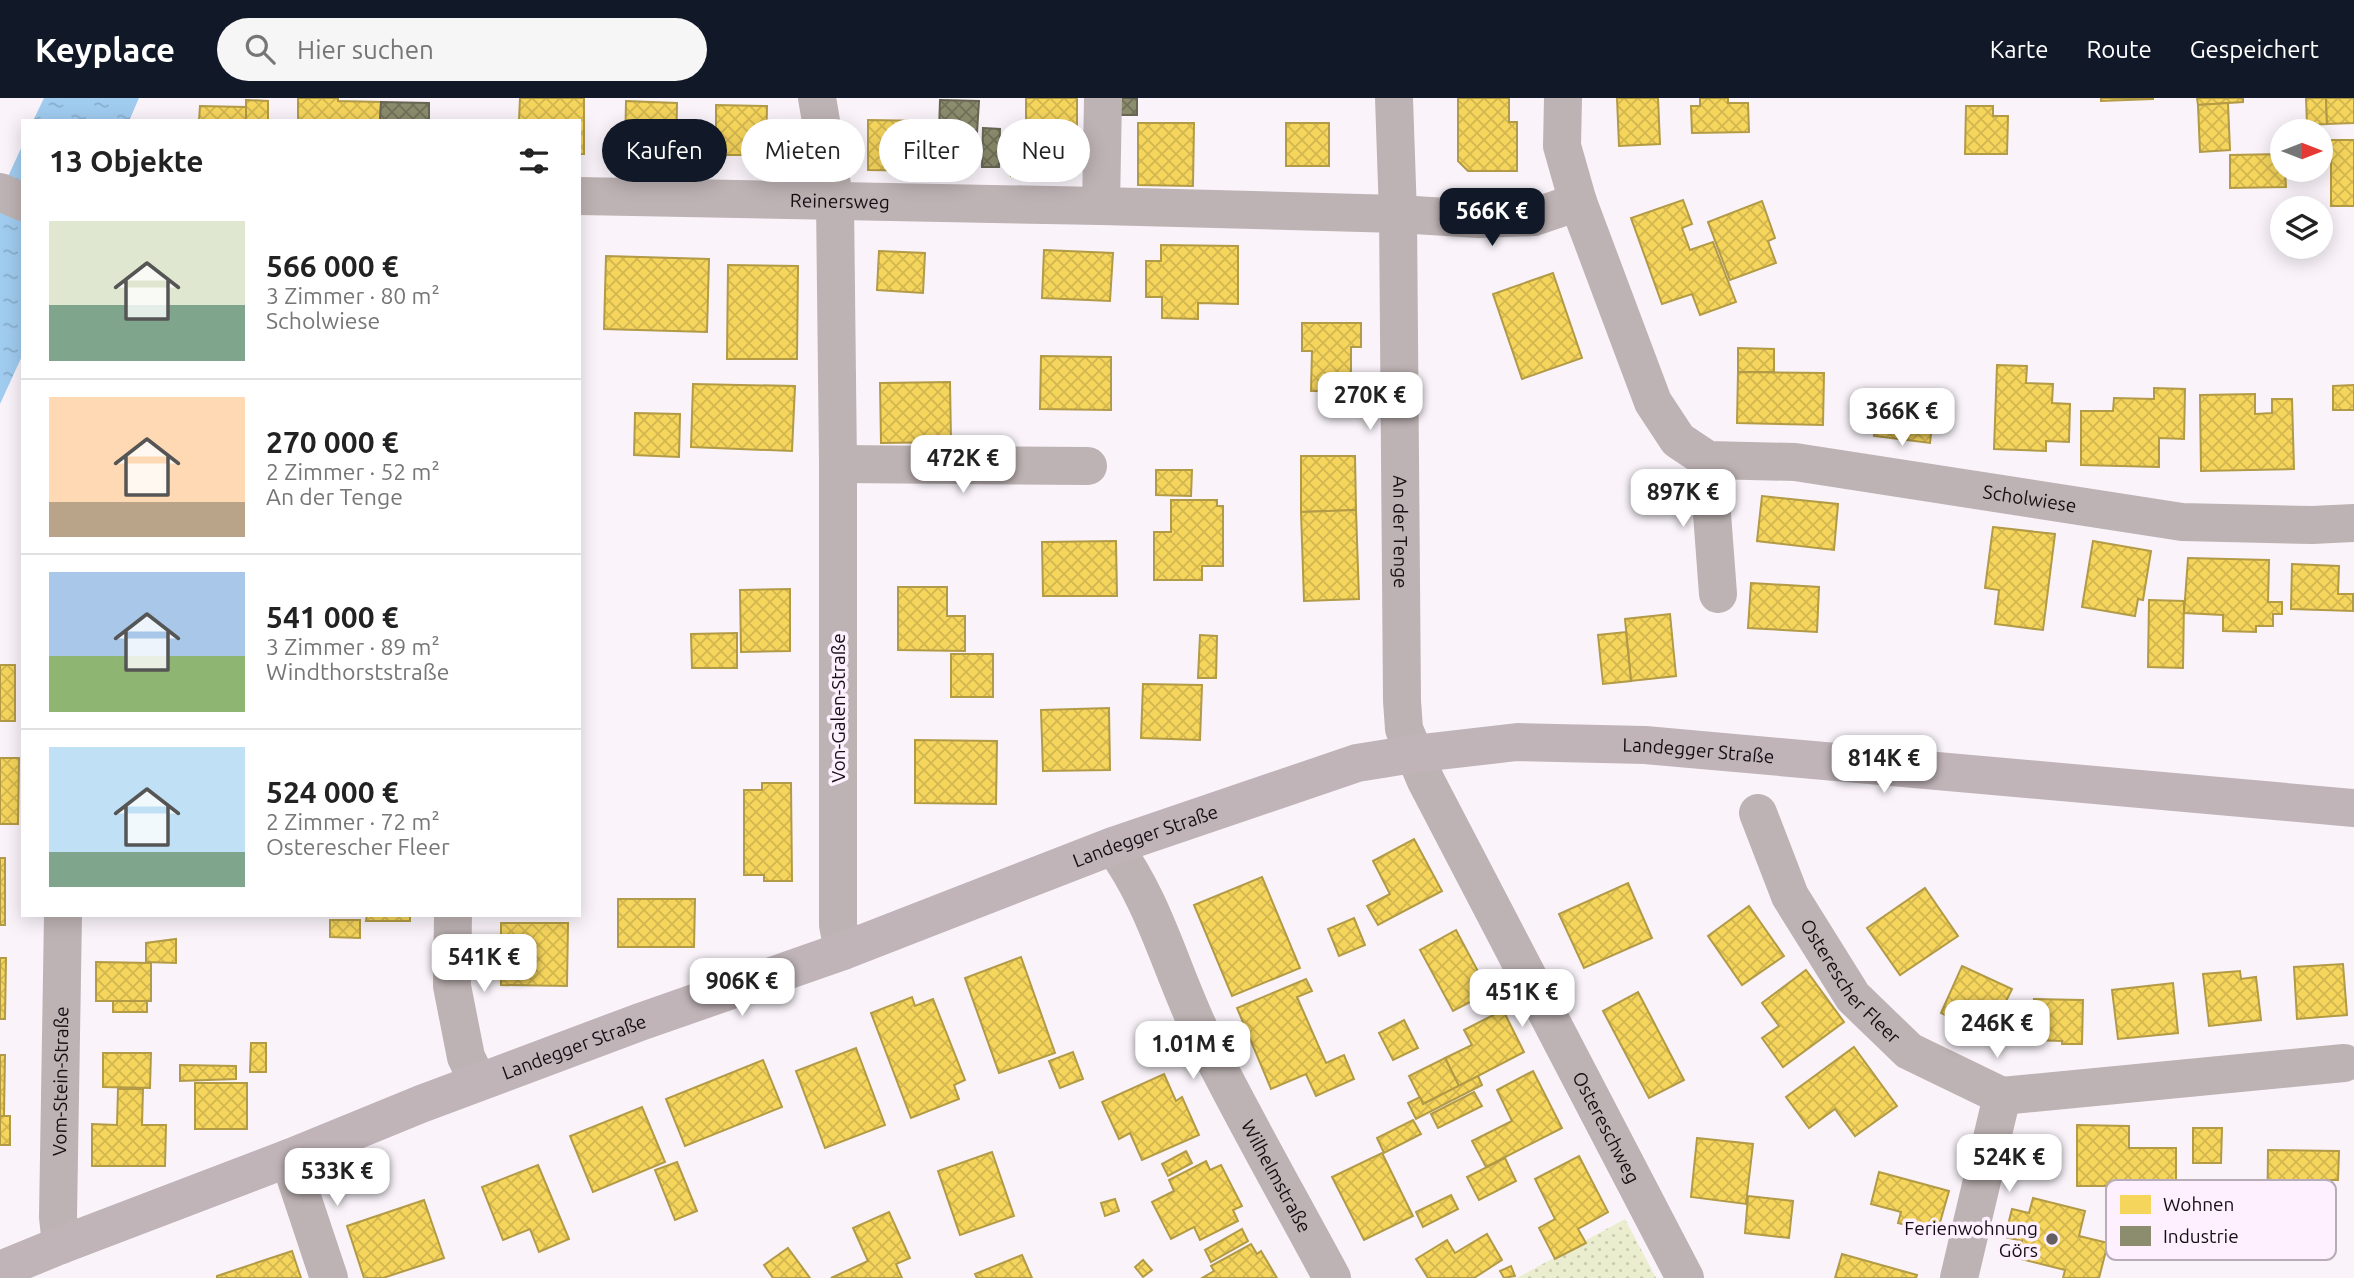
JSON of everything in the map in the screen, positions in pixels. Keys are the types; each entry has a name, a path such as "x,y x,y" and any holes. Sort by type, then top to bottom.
{"main road":[{"name":"Landegger Straße","path":"0,1270 478,1082 843,951 1113,846 1357,763 1517,742 1645,744 2354,808"}],"street":[{"name":"Von-Galen-Straße","path":"817,98 835,202 838,925 843,951"},
{"path":"1101,206 1103,98"},
{"name":"An der Tenge","path":"1394,98 1398,214 1402,701 1404,729 1413,754"},
{"path":"1563,98 1562,146 1578,202 1653,402 1678,440 1707,460 1718,594"},
{"path":"0,192 21,201"},
{"name":"Reinersweg","path":"581,196 1398,214"},
{"path":"1398,214 1479,219 1534,216 1578,202"},
{"name":"Scholwiese","path":"1707,460 1795,462 2182,522 2312,525 2354,523"},
{"path":"838,464 1088,466"},
{"name":"Ostereschweg","path":"1413,754 1685,1278"},
{"name":"Osterescher Fleer","path":"1758,813 1790,896 1853,997 1909,1051 2002,1096"},
{"name":"Wilhelmstraße","path":"1113,846 1127,864 1203,1037 1332,1278"},
{"name":"Vom-Stein-Straße","path":"61,1245 58,1217 63,917"},
{"path":"453,917 452,986 466,1057 478,1082"},
{"path":"1959,1278 2002,1096 2344,1063"},
{"path":"289,1157 329,1278"}],"green space":[{"path":"1625,1219 1656,1278 1517,1278"}],"water":[{"path":"44,98 139,98 130,119 34,119"},
{"path":"21,148 21,358 0,404 0,194"}],"building: Wohnen":[{"path":"298,98 381,102 380,119 298,119"},
{"path":"520,98 584,98 584,154 581,154 581,119 519,119"},
{"path":"1026,98 1077,98 1077,119 1026,119"},
{"path":"1458,98 1509,98 1509,122 1517,122 1517,171 1468,171 1458,161"},
{"path":"1617,98 1658,98 1660,144 1619,146"},
{"path":"1700,98 1728,98 1728,103 1748,103 1749,132 1692,133 1691,106 1700,106"},
{"path":"2101,98 2153,98 2153,99 2101,101"},
{"path":"2197,98 2243,98 2243,102 2198,105"},
{"path":"2306,98 2326,98 2327,119 2307,119"},
{"path":"2326,98 2354,98 2354,123 2333,124 2333,119 2327,119"},
{"path":"246,100 268,101 268,119 246,119"},
{"path":"626,101 677,103 677,119 626,119"},
{"path":"2228,103 2230,150 2200,152 2198,105"},
{"path":"716,105 767,106 767,119 741,119 741,155 727,155 727,119 716,119"},
{"path":"200,106 246,107 246,119 199,119"},
{"path":"1966,106 1993,106 1993,116 2008,116 2007,154 1965,154"},
{"path":"868,120 879,120 879,170 868,170"},
{"path":"1138,123 1194,123 1193,186 1138,185"},
{"path":"1286,123 1329,123 1329,166 1286,166"},
{"path":"2333,140 2354,140 2354,206 2333,206"},
{"path":"2270,154 2270,182 2286,182 2286,187 2230,188 2230,155"},
{"path":"1683,200 1692,224 1682,228 1690,250 1713,242 1736,302 1700,315 1692,294 1662,304 1631,218"},
{"path":"1762,201 1775,238 1768,241 1776,263 1730,280 1708,222"},
{"path":"1161,245 1238,246 1238,304 1198,303 1198,319 1162,318 1162,297 1146,297 1146,261 1161,261"},
{"path":"1044,250 1113,253 1110,301 1042,298"},
{"path":"879,251 925,253 923,293 877,290"},
{"path":"606,256 709,259 707,332 604,329"},
{"path":"728,265 798,266 797,359 727,359"},
{"path":"1553,273 1582,358 1522,379 1493,294"},
{"path":"1302,323 1361,323 1361,347 1351,347 1351,391 1311,391 1312,351 1302,351"},
{"path":"1738,348 1774,349 1774,372 1738,372"},
{"path":"1041,356 1111,357 1111,410 1040,409"},
{"path":"1997,365 2027,366 2026,383 2053,384 2052,403 2070,404 2069,442 2046,441 2046,451 1994,449"},
{"path":"1738,372 1824,373 1823,425 1737,423"},
{"path":"950,382 951,442 881,443 880,383"},
{"path":"693,384 795,386 792,451 691,447"},
{"path":"2354,385 2354,410 2333,410 2333,386"},
{"path":"2154,388 2185,389 2184,439 2159,438 2159,467 2081,465 2081,411 2113,411 2114,398 2154,399"},
{"path":"1880,389 1935,396 1930,443 1874,436"},
{"path":"2255,394 2255,414 2272,413 2272,399 2292,399 2294,469 2201,471 2200,395"},
{"path":"635,413 680,414 679,457 634,455"},
{"path":"1301,456 1355,456 1356,510 1301,512"},
{"path":"1156,470 1192,470 1191,496 1156,495"},
{"path":"1762,496 1838,504 1834,550 1757,541"},
{"path":"1171,500 1217,500 1217,506 1223,506 1223,566 1202,566 1202,580 1154,580 1154,532 1171,532"},
{"path":"1356,510 1359,599 1304,601 1301,512"},
{"path":"1993,527 2055,534 2043,630 1995,624 1999,590 1985,588"},
{"path":"1116,541 1117,596 1043,596 1042,542"},
{"path":"2093,541 2151,551 2143,600 2138,599 2135,616 2082,607"},
{"path":"2188,558 2269,560 2268,602 2282,602 2282,614 2273,614 2273,626 2256,626 2256,632 2223,631 2223,615 2184,613"},
{"path":"2292,564 2339,566 2338,594 2353,594 2353,611 2291,609"},
{"path":"1751,583 1819,587 1817,632 1748,628"},
{"path":"898,587 947,587 947,616 965,616 965,651 898,650"},
{"path":"790,589 790,651 741,652 740,590"},
{"path":"2149,600 2184,601 2183,668 2148,667"},
{"path":"1670,614 1676,676 1631,681 1625,619"},
{"path":"1626,632 1631,681 1603,684 1598,635"},
{"path":"737,633 737,668 692,668 691,634"},
{"path":"1200,635 1217,636 1216,678 1198,678"},
{"path":"951,654 993,654 993,697 951,697"},
{"path":"0,665 15,665 15,721 0,721"},
{"path":"1143,684 1202,685 1200,740 1141,738"},
{"path":"1109,708 1110,770 1043,771 1041,710"},
{"path":"915,740 997,741 996,804 915,803"},
{"path":"0,758 19,758 18,824 0,824"},
{"path":"762,783 791,783 792,881 764,881 764,875 744,875 744,790 762,790"},
{"path":"1414,839 1442,891 1378,925 1367,906 1390,894 1373,861"},
{"path":"0,858 5,858 5,925 0,925"},
{"path":"1262,877 1300,968 1232,996 1194,905"},
{"path":"1628,883 1652,938 1584,968 1559,914"},
{"path":"1925,888 1958,936 1900,975 1867,928"},
{"path":"618,899 695,899 694,947 618,947"},
{"path":"1749,906 1784,956 1742,985 1708,936"},
{"path":"367,917 410,917 410,921 366,921"},
{"path":"1354,918 1365,945 1339,956 1328,929"},
{"path":"330,920 360,920 360,938 330,937"},
{"path":"501,923 568,923 567,986 501,985"},
{"path":"1456,930 1489,992 1453,1011 1420,950"},
{"path":"176,939 176,963 146,962 146,943"},
{"path":"1021,957 1055,1053 999,1073 965,978"},
{"path":"0,958 6,958 5,1019 0,1019"},
{"path":"96,962 151,963 151,1001 96,1001"},
{"path":"2343,964 2347,1015 2297,1019 2294,967"},
{"path":"1962,966 2012,989 1989,1036 1941,1013"},
{"path":"1806,970 1844,1022 1783,1067 1762,1038 1779,1026 1762,1003"},
{"path":"2240,971 2241,979 2256,977 2261,1020 2209,1026 2203,974"},
{"path":"1306,979 1312,991 1297,997 1326,1063 1344,1055 1354,1079 1316,1096 1306,1074 1271,1089 1237,1008"},
{"path":"2173,983 2178,1033 2118,1039 2112,990"},
{"path":"1638,992 1684,1080 1649,1098 1603,1011"},
{"path":"912,997 915,1006 933,999 965,1080 954,1085 959,1099 911,1118 871,1013"},
{"path":"2034,999 2083,1000 2082,1044 2033,1040"},
{"path":"113,1001 147,1001 147,1012 113,1012"},
{"path":"1503,1010 1524,1052 1459,1086 1445,1058 1472,1045 1464,1030"},
{"path":"1404,1020 1418,1048 1393,1060 1379,1033"},
{"path":"251,1043 266,1043 266,1072 250,1072"},
{"path":"1854,1047 1897,1106 1855,1136 1835,1109 1809,1128 1786,1097"},
{"path":"856,1048 885,1125 825,1148 796,1071"},
{"path":"1073,1052 1083,1079 1060,1088 1049,1061"},
{"path":"103,1053 151,1053 150,1088 103,1087"},
{"path":"0,1055 5,1055 4,1116 0,1116"},
{"path":"1445,1058 1459,1086 1423,1104 1409,1076"},
{"path":"763,1060 782,1107 685,1146 666,1099"},
{"path":"180,1065 236,1066 236,1079 180,1081"},
{"path":"1533,1071 1562,1128 1486,1167 1472,1141 1512,1121 1497,1090"},
{"path":"1164,1074 1176,1101 1182,1097 1199,1135 1142,1160 1130,1133 1119,1139 1102,1102"},
{"path":"1478,1076 1482,1085 1416,1119 1408,1103 1420,1097 1423,1104"},
{"path":"195,1083 247,1083 247,1129 195,1129"},
{"path":"118,1089 143,1089 142,1125 166,1125 165,1166 92,1166 92,1124 117,1125"},
{"path":"1474,1092 1482,1106 1438,1128 1431,1114"},
{"path":"642,1107 665,1162 593,1192 570,1136"},
{"path":"0,1116 10,1116 10,1145 0,1145"},
{"path":"1413,1120 1421,1134 1384,1153 1377,1138"},
{"path":"2077,1125 2129,1126 2129,1148 2176,1148 2176,1180 2106,1180 2106,1186 2077,1186"},
{"path":"2193,1128 2222,1128 2221,1163 2193,1163"},
{"path":"1697,1138 1753,1144 1746,1204 1691,1197"},
{"path":"2268,1150 2339,1151 2338,1180 2268,1180"},
{"path":"1186,1151 1192,1163 1168,1176 1162,1164"},
{"path":"992,1152 1014,1216 960,1235 938,1171"},
{"path":"1382,1153 1413,1216 1364,1240 1332,1177"},
{"path":"1579,1156 1608,1212 1578,1229 1586,1243 1555,1259 1539,1228 1555,1219 1535,1179"},
{"path":"1505,1158 1516,1181 1479,1200 1467,1177"},
{"path":"1206,1161 1210,1170 1221,1165 1242,1206 1233,1210 1238,1221 1200,1240 1194,1227 1171,1239 1152,1202 1174,1191 1169,1180"},
{"path":"677,1162 697,1211 675,1220 655,1170"},
{"path":"538,1165 569,1239 539,1252 530,1229 503,1240 482,1187"},
{"path":"1879,1172 1949,1191 1937,1233 1898,1223 1901,1212 1871,1204"},
{"path":"1451,1195 1458,1209 1423,1227 1416,1212"},
{"path":"1748,1196 1793,1201 1789,1238 1745,1233"},
{"name":"Ferienwohnung Görs","path":"2033,1198 2085,1211 2079,1236 2106,1243 2099,1278 2063,1278 2065,1270 2017,1258 2022,1241 2005,1237 2012,1209 2029,1213"},
{"path":"1115,1199 1119,1211 1105,1216 1101,1203"},
{"path":"424,1200 444,1258 383,1278 364,1278 347,1226"},
{"path":"889,1212 910,1258 896,1264 902,1278 831,1278 868,1261 853,1228"},
{"path":"1242,1229 1248,1241 1211,1262 1205,1250"},
{"path":"1487,1234 1502,1260 1474,1278 1428,1278 1416,1259 1447,1240 1455,1253"},
{"path":"1251,1244 1257,1254 1261,1251 1277,1278 1202,1278 1214,1271 1211,1266"},
{"path":"788,1248 810,1278 773,1278 764,1265"},
{"path":"292,1251 301,1278 217,1278 217,1276"},
{"path":"1842,1254 1917,1275 1916,1278 1835,1278"},
{"path":"1022,1255 1032,1278 977,1278 975,1274"},
{"path":"1143,1260 1152,1270 1143,1277 1135,1267"},
{"path":"1511,1266 1515,1276 1504,1278 1500,1271"}],"building: Industrie":[{"path":"1119,98 1137,98 1137,115 1119,115"},
{"path":"940,100 979,101 978,119 939,119"},
{"path":"381,102 429,103 429,119 380,119"},
{"path":"983,128 997,129 997,167 983,167"}],"place":[{"name":"Ferienwohnung Görs","path":"2052,1239"}]}
